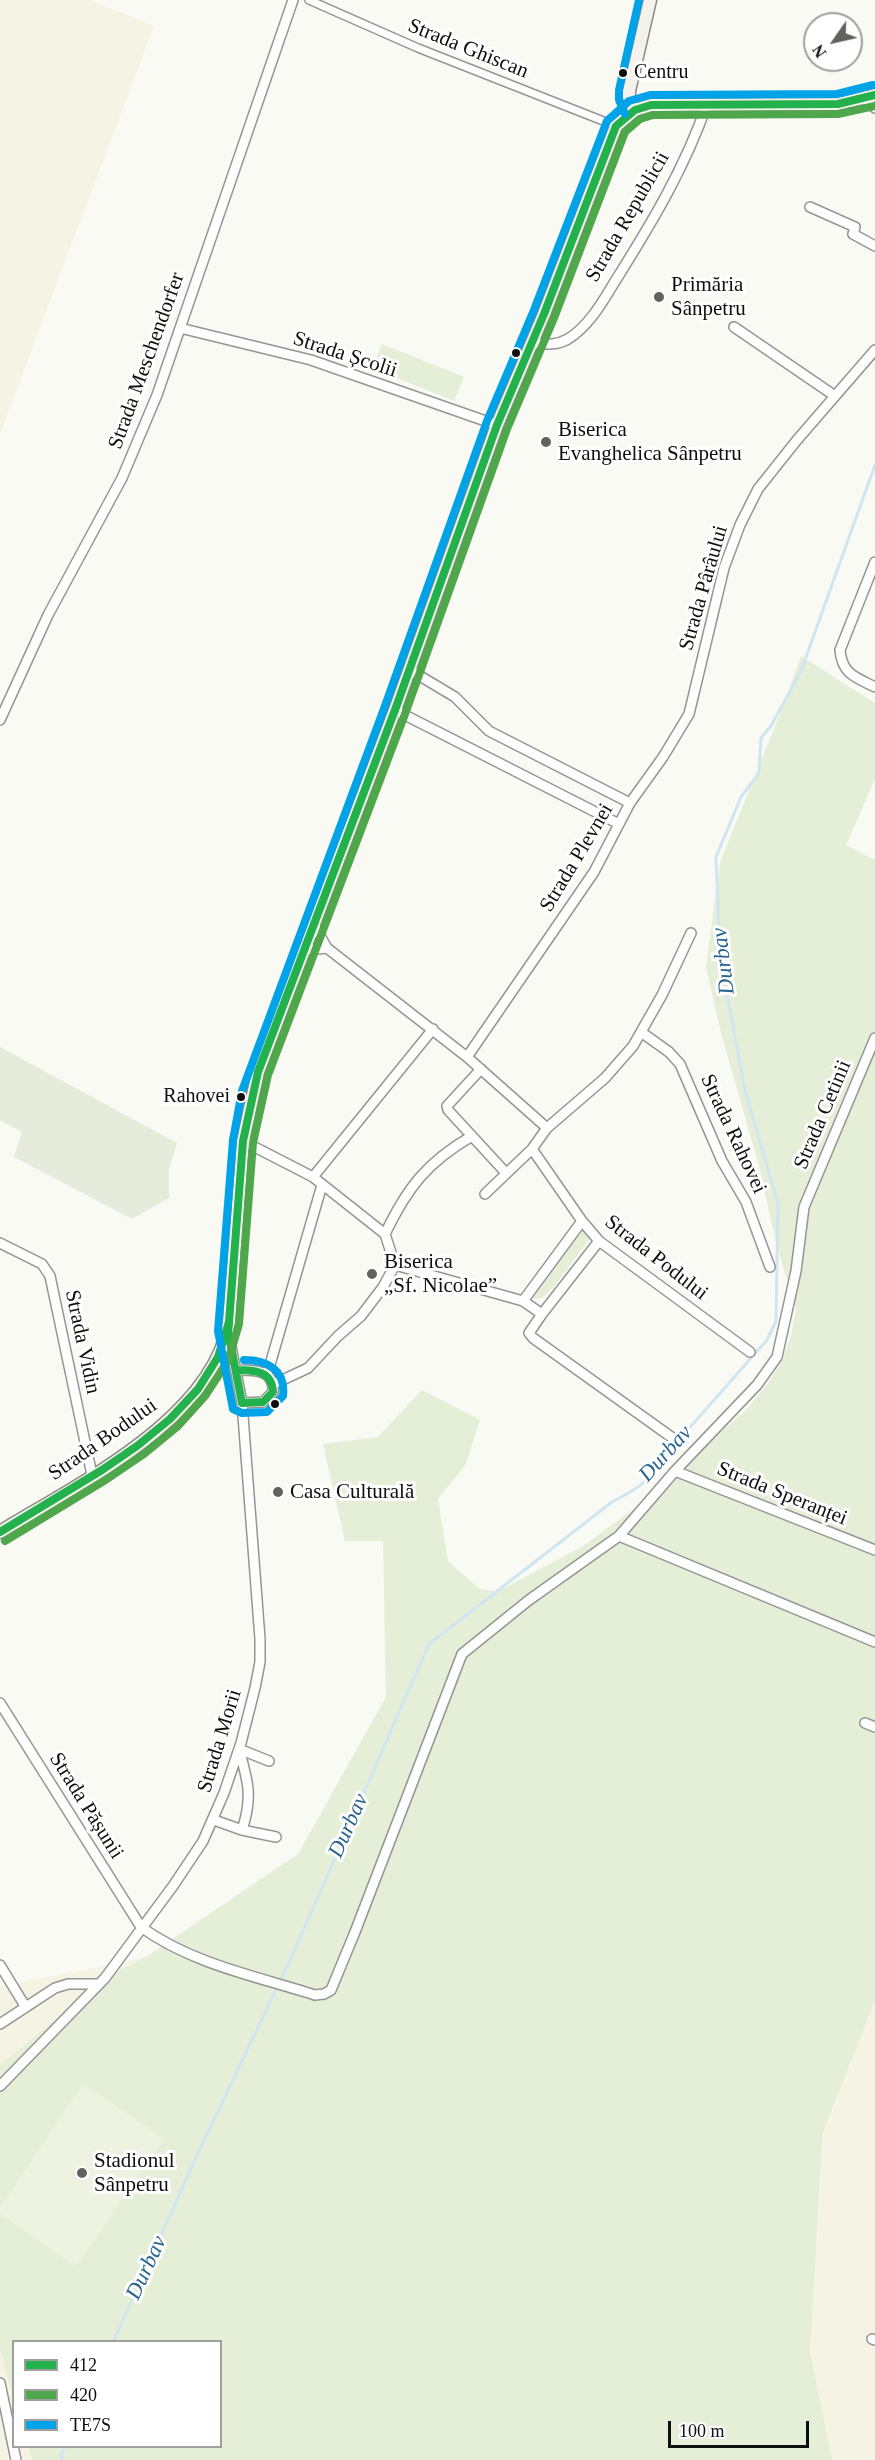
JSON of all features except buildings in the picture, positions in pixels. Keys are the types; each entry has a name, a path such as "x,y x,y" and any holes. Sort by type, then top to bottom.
{"main road":[{"path":"650,0 629,91 629,97 635,110 651,105 838,104 871,97"},
{"name":"Strada Republicii","path":"228,1331 243,1141 258,1072 315,927 410,670 496,425 532,343 616,126 635,110"},
{"name":"Strada Bodului","path":"0,1532 153,1435 172,1417 201,1382 221,1351 228,1331"}],"street":[{"name":"Strada Meschendorfer","path":"0,720 48,615 129,463 157,395 293,0"},
{"name":"Strada Ghiscan","path":"309,0 418,48 616,126"},
{"path":"871,97 875,108"},
{"name":"Strada Republicii","path":"532,343 559,344 578,331 597,309 673,184 693,142 707,104"},
{"path":"810,207 855,227 853,234 875,246"},
{"path":"734,327 835,396"},
{"name":"Strada Școlii","path":"180,328 311,360 496,425"},
{"name":"Strada Pârâului","path":"630,803 663,757 689,714 724,568 746,512 758,489 875,350"},
{"path":"875,562 840,650 841,662 848,673 875,687"},
{"name":"Strada Plevnei","path":"410,670 454,697 489,731 630,803 594,872 467,1057"},
{"path":"395,710 619,824"},
{"path":"315,927 327,948 433,1029 547,1128"},
{"path":"485,1194 532,1149 547,1128 605,1078 633,1046 662,995 691,933"},
{"path":"306,950 327,948"},
{"path":"313,1178 433,1029"},
{"name":"Strada Rahovei","path":"641,1032 669,1052 680,1064 722,1161 746,1202 770,1267"},
{"name":"Strada Cetinii","path":"141,1928 176,1950 221,1967 315,1995 331,1990 462,1654 529,1600 619,1536 675,1471 750,1393 777,1357 796,1271 804,1207 875,1038"},
{"path":"481,1069 447,1106 448,1110 506,1173"},
{"path":"384,1234 404,1199 425,1172 440,1156 472,1136"},
{"path":"243,1141 313,1178 384,1234 394,1265 383,1287 361,1316 338,1336 308,1368 274,1384"},
{"name":"Strada Podului","path":"532,1149 582,1221 599,1241 750,1352"},
{"path":"267,1375 322,1185"},
{"path":"523,1301 582,1221"},
{"path":"599,1241 530,1330 533,1338 674,1439"},
{"name":"Strada Vidin","path":"0,1243 42,1264 50,1276 92,1475"},
{"path":"394,1265 523,1301 542,1314"},
{"name":"Strada Morii","path":"0,2086 99,1984 191,1861 214,1820 239,1749 260,1662 260,1639 242,1403 228,1331"},
{"path":"221,1351 236,1365 259,1370 267,1375 274,1384 273,1392 263,1402 242,1403"},
{"name":"Strada Speranței","path":"675,1471 875,1550"},
{"path":"619,1536 875,1642"},
{"name":"Strada Pășunii","path":"0,1703 141,1928"},
{"path":"865,1723 875,1727"},
{"path":"239,1749 269,1761"},
{"path":"239,1749 250,1794 249,1811 242,1830"},
{"path":"214,1820 242,1830 276,1837"},
{"path":"0,1965 25,2006"},
{"path":"0,2024 55,1988 69,1984 99,1984"},
{"path":"0,2383 12,2441"}],"shaded area":[{"path":"0,0 89,0 154,26 0,434"},
{"path":"144,1958 105,1978 0,2065 0,1986"},
{"path":"875,2001 875,2460 832,2460 810,2352 824,2133"},
{"path":"0,2349 12,2392 12,2448 28,2448 32,2460 0,2460"}],"green space":[{"path":"382,344 464,377 454,401 372,368"},
{"path":"801,656 875,703 875,779 846,845 875,860 875,2001 823,2133 810,2352 832,2460 32,2460 28,2448 222,2448 222,2340 12,2340 12,2392 0,2349 0,2065 105,1978 144,1958 298,1854 386,1697 383,1541 345,1541 323,1444 378,1437 422,1390 480,1420 466,1464 438,1499 448,1561 480,1589 497,1592 583,1546 635,1508 746,1410 767,1385 782,1361 791,1336 796,1309 776,1243 759,1166 721,1033 706,967 720,862"},
{"path":"0,1047 177,1143 169,1170 169,1198 132,1219 14,1157 22,1132 0,1120"},
{"path":"582,1227 587,1230 590,1238 556,1284 542,1298 533,1299 534,1291"},
{"name":"Stadionul Sânpetru","path":"83,2083 164,2139 76,2267 0,2214 0,2207"}],"waterway":[{"name":"Durbav","path":"114,2340 199,2151 293,1954 429,1644 612,1502 647,1479 767,1340 776,1321 778,1204 745,1090 720,957 716,857 741,797 759,773 761,738 771,726 801,671 875,465"},
{"name":"Durbav","path":"63,2460 61,2456 64,2448"}],"transit line":[{"name":"TE7S","path":"625,114 619,100 619,90 639,0"},
{"name":"TE7S","path":"244,1360 260,1362 273,1368 281,1379 283,1396 267,1412 242,1413 233,1409 218,1331 233,1140 242,1091 385,706 487,421 534,310 607,121 629,101 650,95 837,94 873,85"},
{"name":"412","path":"0,1532 137,1446 170,1419 198,1389 218,1357 229,1322 243,1141 258,1072 395,710 497,425 544,314 616,126 635,110 651,105 838,104 875,95"},
{"name":"420","path":"5,1541 144,1454 177,1427 205,1396 228,1361 239,1324 253,1143 268,1075 405,714 507,429 554,318 625,132 640,119 653,115 838,114 875,106"},
{"name":"412","path":"229,1324 228,1331 242,1403 263,1402 273,1392 272,1385 266,1376 256,1371 237,1370"}],"place":[{"name":"Centru","path":"623,73"},
{"name":"Primăria Sânpetru","path":"659,297"},
{"name":"Biserica Evanghelica Sânpetru","path":"546,442"},
{"name":"Rahovei","path":"241,1097"},
{"name":"Biserica „Sf. Nicolae”","path":"372,1274"},
{"name":"Casa Culturală","path":"278,1492"},
{"name":"Stadionul Sânpetru","path":"82,2173"}]}
